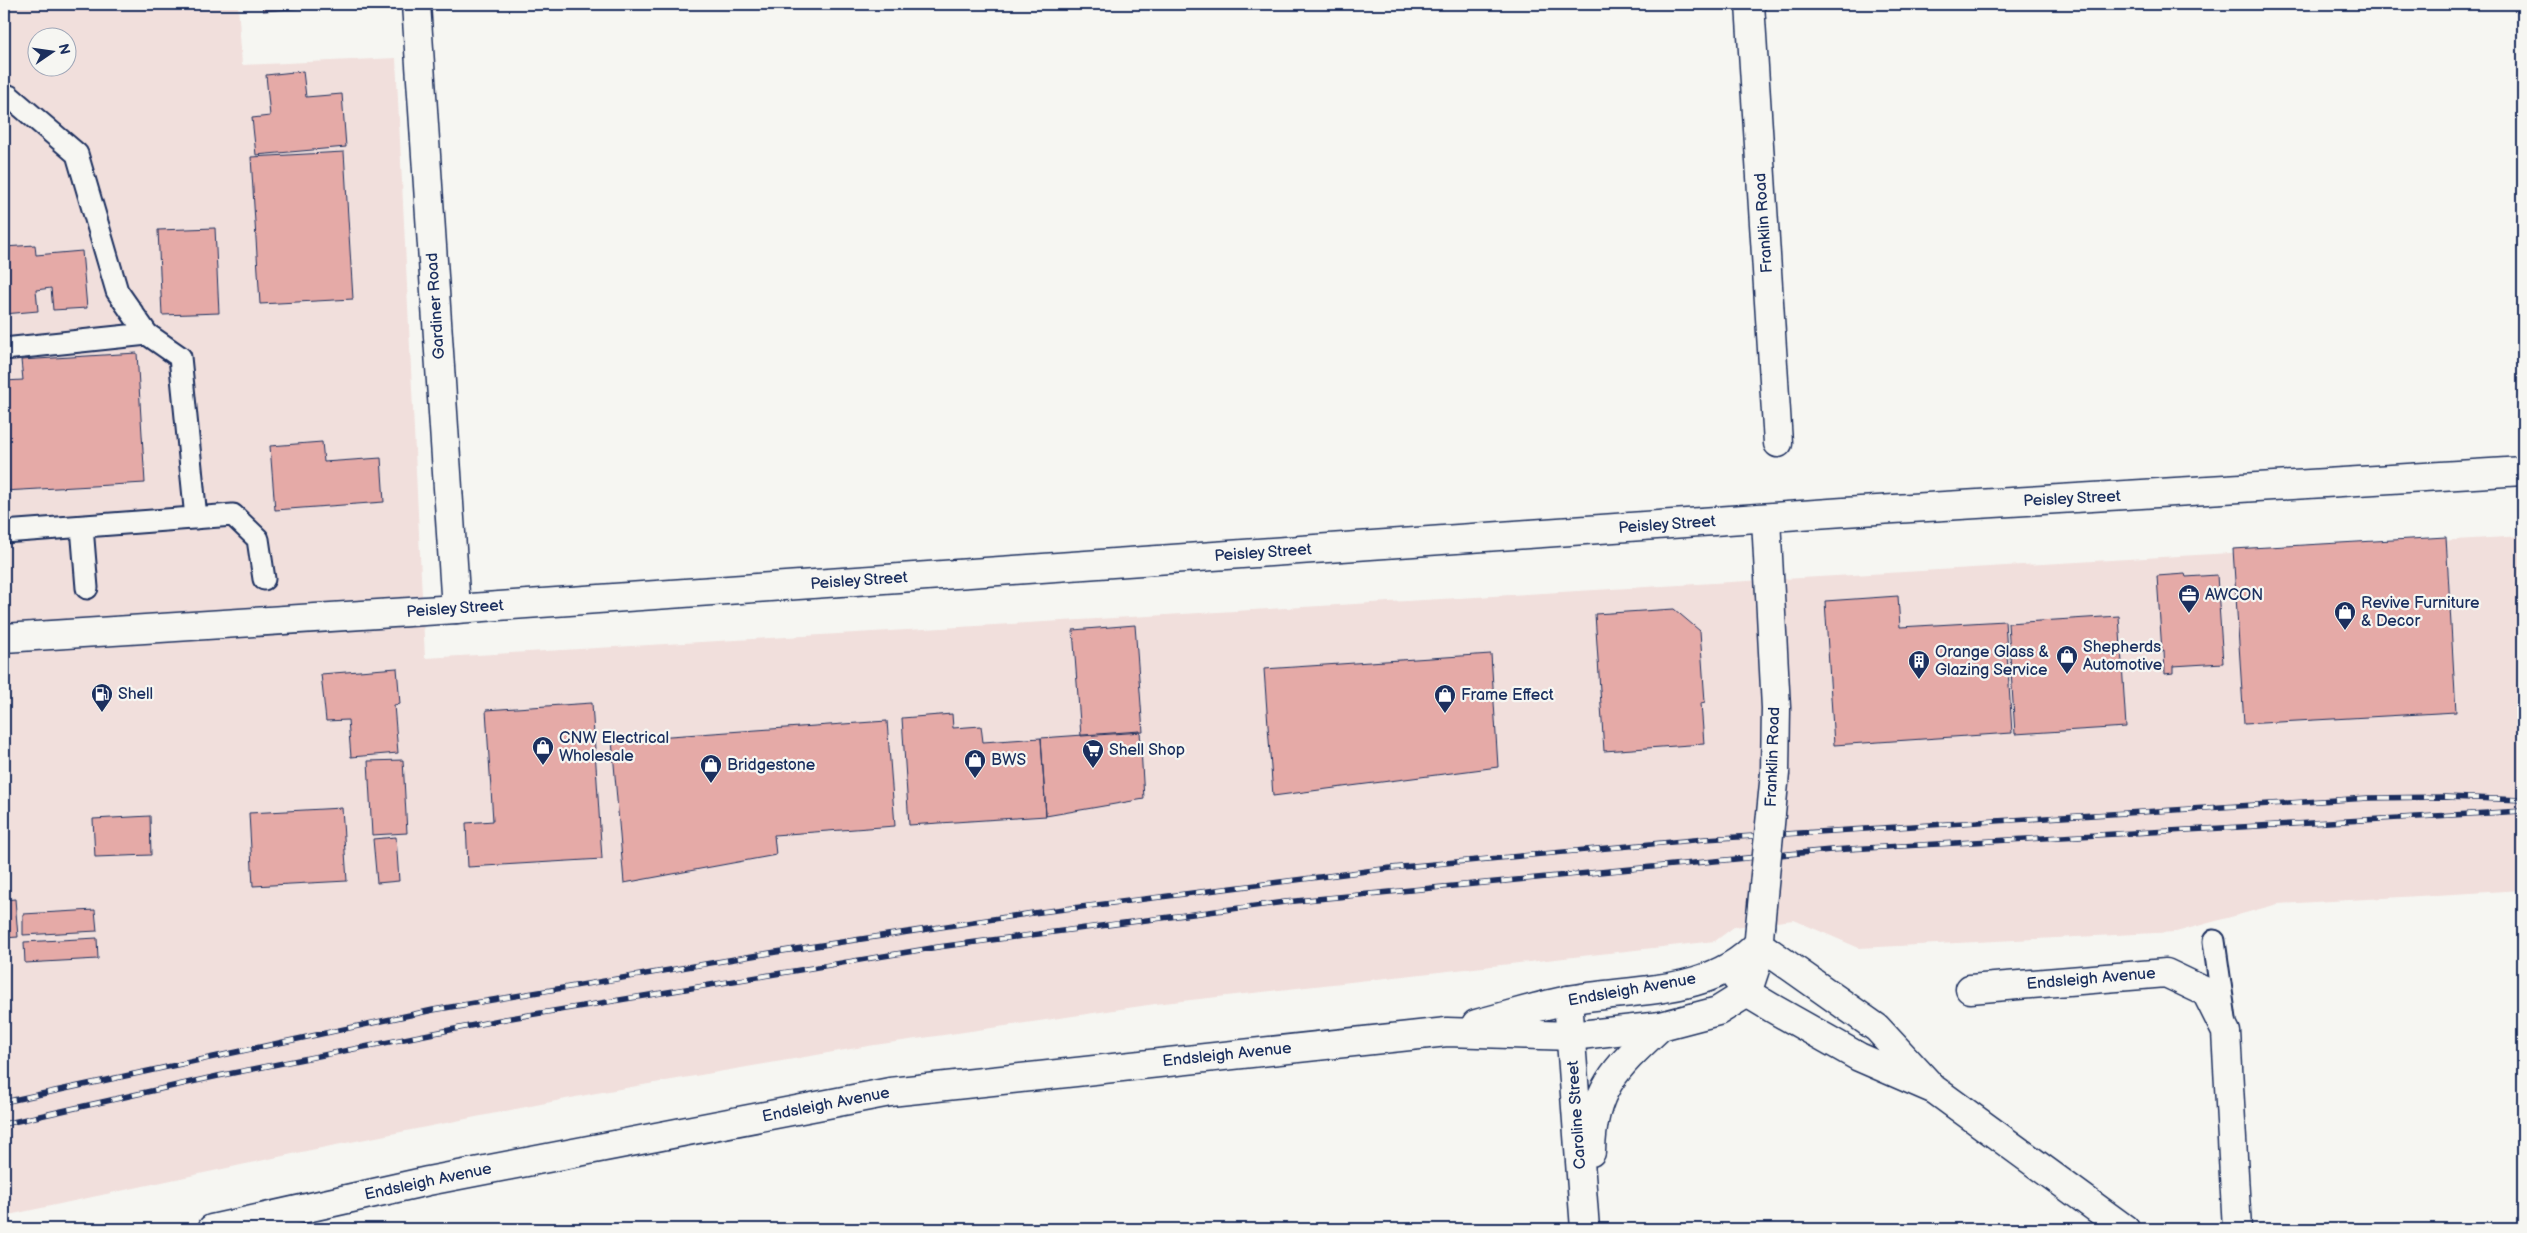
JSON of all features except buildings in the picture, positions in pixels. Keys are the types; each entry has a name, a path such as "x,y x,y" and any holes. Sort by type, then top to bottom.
{"street":[{"name":"Gardiner Road","path":"416,4 456,609"},
{"name":"Franklin Road","path":"1750,4 1778,443"},
{"name":"Peisley Street","path":"4,638 456,609 1766,519 2523,471"},
{"name":"Franklin Road","path":"1747,993 1753,980 1759,935 1775,773 1776,708 1766,519"},
{"name":"Endsleigh Avenue","path":"1447,1032 1568,1000 1670,987 1730,969 1745,958 1759,935"},
{"path":"1759,935 1877,1028 1934,1090 2125,1229"},
{"path":"1730,969 1747,993 1859,1057 1934,1090"},
{"name":"Endsleigh Avenue","path":"1970,989 2166,973 2206,992 2226,1032 2237,1229"},
{"name":"Endsleigh Avenue","path":"212,1229 428,1181 890,1092 1447,1032 1571,1036 1662,1026 1718,1011 1747,993"},
{"name":"Caroline Street","path":"1568,1000 1587,1229"},
{"name":"Caroline Street","path":"1587,1229 1591,1136 1601,1095 1620,1064 1662,1026"}],"lane":[{"path":"4,104 9,96 77,154 117,291 147,334 180,357 196,518"},
{"path":"4,349 147,334"},
{"path":"4,532 233,515 258,539 264,579"},
{"path":"82,526 87,588"},
{"path":"2214,941 2226,1032"}],"shaded area":[{"path":"4,4 238,4 242,65 396,58 425,658 2523,536 2523,890 2278,904 2176,932 1859,948 1794,920 1734,927 1715,941 1155,1004 868,1046 591,1094 311,1150 4,1216"}],"railway":[{"path":"4,1102 433,1010 776,952 1033,913 1391,868 1705,839 2368,798 2446,797 2523,800"},
{"path":"4,1124 218,1076 505,1019 938,947 1285,902 1831,850 2523,811"}],"place":[{"name":"AWCON","path":"2189,614"},
{"name":"Revive Furniture & Decor","path":"2345,631"},
{"name":"Shepherds Automotive","path":"2067,675"},
{"name":"Orange Glass & Glazing Service","path":"1919,680"},
{"name":"Shell","path":"102,713"},
{"name":"Frame Effect","path":"1445,714"},
{"name":"CNW Electrical Wholesale","path":"543,766"},
{"name":"Shell Shop","path":"1093,769"},
{"name":"BWS","path":"975,779"},
{"name":"Bridgestone","path":"711,784"}]}
